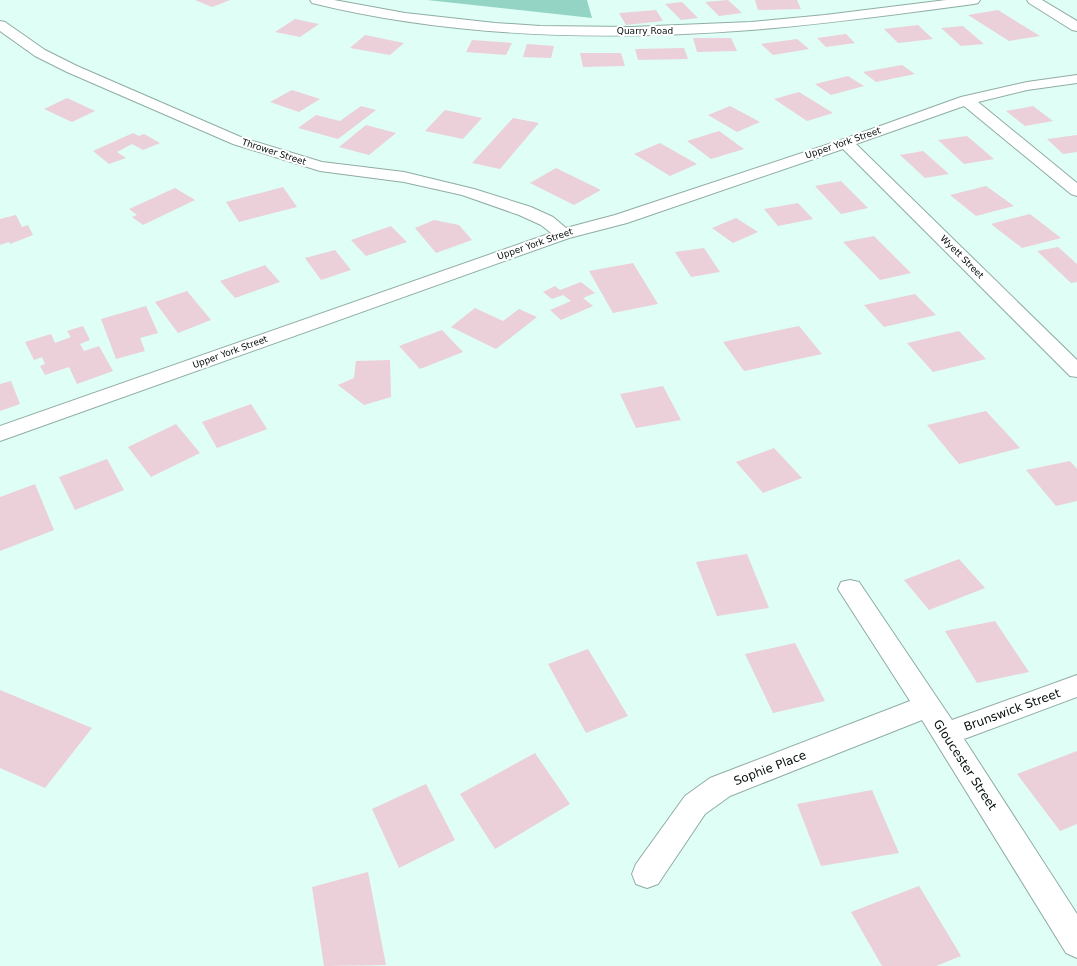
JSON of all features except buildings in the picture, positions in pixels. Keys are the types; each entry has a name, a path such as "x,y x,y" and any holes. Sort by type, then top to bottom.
{"street":[{"name":"Quarry Road","path":"316,0 403,17 485,26 562,30 677,30 791,22 974,0"},
{"path":"1033,0 1077,27"},
{"path":"849,5 860,14"},
{"name":"Thrower Street","path":"0,25 40,53 72,69 238,141 320,166 433,182 468,192 525,211 547,221 563,234"},
{"name":"Upper York Street","path":"0,434 563,234 621,219 846,143 966,100 1027,86 1077,79"},
{"path":"966,100 1077,191"},
{"name":"Wyett Street","path":"846,143 1077,371"},
{"name":"Gloucester Street","path":"850,588 946,734 1077,942"},
{"name":"Brunswick Street","path":"946,734 1077,686"},
{"name":"Sophie Place","path":"647,874 695,805 720,787 927,706"}],"green space":[{"path":"427,0 587,0 592,18"}]}
